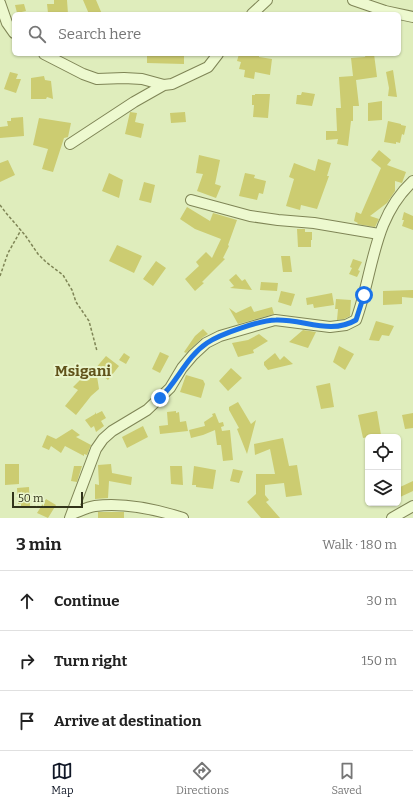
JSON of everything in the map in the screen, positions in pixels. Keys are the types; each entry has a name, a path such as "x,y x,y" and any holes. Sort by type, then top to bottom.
{"street":[{"path":"254,12 267,0"},
{"path":"354,0 390,12"},
{"path":"0,3 7,23 12,30"},
{"path":"401,14 413,17"},
{"path":"48,56 83,74 97,79 142,79 164,85 172,84 208,67 216,56"},
{"path":"70,144 134,102 164,85"},
{"path":"71,516 96,449 103,439 112,431 147,410 170,388 182,368 206,343 220,336 275,320 330,327 346,325 356,320 364,295 379,234 392,207 402,191 413,181"},
{"path":"191,200 250,216 314,223 379,234"},
{"path":"71,516 94,506 118,504 139,506 183,518"},
{"path":"392,518 413,506"}],"path":[{"path":"0,205 21,230 38,254 46,262 63,274 72,290 76,302 89,321 97,351"},
{"path":"0,276 8,253 21,230"}],"building":[{"path":"54,0 67,0 68,12 48,12 47,4 54,4"},
{"path":"83,0 96,0 101,12 88,12"},
{"path":"24,4 26,11 17,12 15,5"},
{"path":"147,56 184,56 184,64 147,63"},
{"path":"238,56 259,56 272,59 270,75 255,72 254,79 244,77 245,70 239,69 241,62 237,61"},
{"path":"374,56 377,77 356,80 359,106 353,106 353,121 351,121 348,146 337,144 338,139 326,140 326,131 337,131 336,108 341,108 339,77 353,76 351,58"},
{"path":"393,70 397,97 388,96 389,88 386,72"},
{"path":"10,72 18,74 16,79 21,79 16,93 4,89"},
{"path":"44,76 45,80 51,81 53,99 47,97 46,99 31,99 31,78"},
{"path":"302,92 315,94 312,106 296,104 297,95 301,95"},
{"path":"270,94 268,118 253,117 254,105 252,105 252,95"},
{"path":"382,101 382,120 368,121 368,103"},
{"path":"130,112 137,113 135,122 144,124 141,138 125,134"},
{"path":"185,112 186,122 171,123 170,113"},
{"path":"23,117 24,136 0,138 0,127 8,126 7,121 11,121 11,118"},
{"path":"39,118 71,123 68,137 64,138 53,172 42,169 48,149 33,145"},
{"path":"388,121 406,126 400,143 396,142 396,144 384,142"},
{"path":"379,150 391,160 387,165 406,172 402,183 395,181 395,191 387,203 370,216 379,219 375,227 357,224 358,223 354,221 356,212 361,214 381,168 371,160"},
{"path":"199,155 220,160 215,184 221,186 216,198 197,191 203,174 196,173"},
{"path":"318,159 331,163 327,176 329,176 317,209 301,205 300,210 286,206 294,179 289,177 294,163 315,171"},
{"path":"8,160 15,175 0,182 0,163"},
{"path":"109,173 123,180 119,198 102,191"},
{"path":"245,173 255,175 254,178 266,181 263,194 259,193 257,200 239,196"},
{"path":"144,182 155,185 151,203 139,200"},
{"path":"187,207 210,221 213,213 237,220 228,245 229,246 223,258 225,259 195,291 185,279 199,266 196,262 206,252 212,258 221,239 195,229 180,219"},
{"path":"404,212 413,216 413,230 402,226"},
{"path":"297,229 305,229 305,232 312,232 311,247 298,247"},
{"path":"117,245 142,256 134,273 109,261"},
{"path":"281,256 290,256 292,272 283,272"},
{"path":"353,259 362,262 358,270 360,271 357,277 349,274 352,268 350,267"},
{"path":"156,261 166,268 153,286 143,279"},
{"path":"236,274 242,281 245,279 252,290 230,288 234,286 229,280"},
{"path":"261,282 278,283 277,291 260,290"},
{"path":"413,290 413,298 402,297 402,304 383,305 383,291"},
{"path":"281,291 295,294 291,306 278,302"},
{"path":"332,293 334,305 314,308 313,304 307,305 306,298"},
{"path":"336,299 351,300 350,316 337,320 338,309 335,309"},
{"path":"251,306 254,312 272,307 274,314 238,324 229,308 236,313"},
{"path":"376,321 394,326 389,336 382,335 379,341 369,340"},
{"path":"203,329 208,334 186,353 184,352 195,336"},
{"path":"303,330 316,332 308,348 289,342"},
{"path":"259,334 268,341 253,350 254,353 238,357 232,343 248,340"},
{"path":"339,346 354,354 345,370 333,362"},
{"path":"160,352 169,356 160,373 152,369"},
{"path":"124,353 130,357 126,364 119,360"},
{"path":"275,353 280,360 284,356 293,364 268,370 264,365 264,362"},
{"path":"106,356 119,366 108,380 96,370 99,389 91,396 76,415 65,406 78,390 73,387 86,374 89,376"},
{"path":"231,368 242,378 228,391 219,381"},
{"path":"186,375 203,380 205,384 201,398 180,392"},
{"path":"330,383 334,407 321,409 316,386"},
{"path":"238,402 251,424 256,420 247,454 237,429 239,428 229,410 229,407"},
{"path":"102,411 106,418 101,421 104,426 96,432 94,426 91,428 85,420 95,414 95,412 96,414"},
{"path":"176,411 176,413 179,412 180,422 186,421 188,431 160,434 159,426 168,425 167,412"},
{"path":"377,411 381,434 365,434 365,438 363,438 358,415"},
{"path":"215,413 219,423 223,422 224,426 221,427 222,431 230,430 233,460 223,461 221,445 217,445 215,430 191,438 189,430 205,426 204,422"},
{"path":"413,413 413,428 405,429 402,415"},
{"path":"143,426 148,437 127,448 122,437"},
{"path":"72,429 80,435 76,437 91,445 87,455 84,454 84,456 65,446 61,453 51,446 49,450 42,447 47,435 56,439"},
{"path":"283,438 289,466 297,465 302,495 286,497 284,483 265,485 265,495 269,500 266,502 280,518 261,518 247,502 256,494 256,474 275,474 270,449 255,455 254,444"},
{"path":"5,464 19,464 19,484 5,485"},
{"path":"111,464 112,473 132,477 131,485 109,481 108,498 95,499 95,484 99,485 98,465"},
{"path":"74,466 82,466 77,482 71,481"},
{"path":"170,466 182,466 183,485 171,484"},
{"path":"194,466 216,470 213,489 196,487 196,485 192,485"},
{"path":"233,469 243,471 239,483 230,481"},
{"path":"413,481 413,491 401,497 401,487"},
{"path":"29,487 30,506 21,507 21,504 18,504 17,488"},
{"path":"46,499 56,505 48,518 37,513"},
{"path":"98,512 124,512 124,518 98,518"}],"district":[{"name":"Msigani","path":"83,371"}],"route":[{"path":"160,398 170,388 182,368 206,343 220,336 255,324 275,320 330,327 346,325 356,320 364,295"}]}
